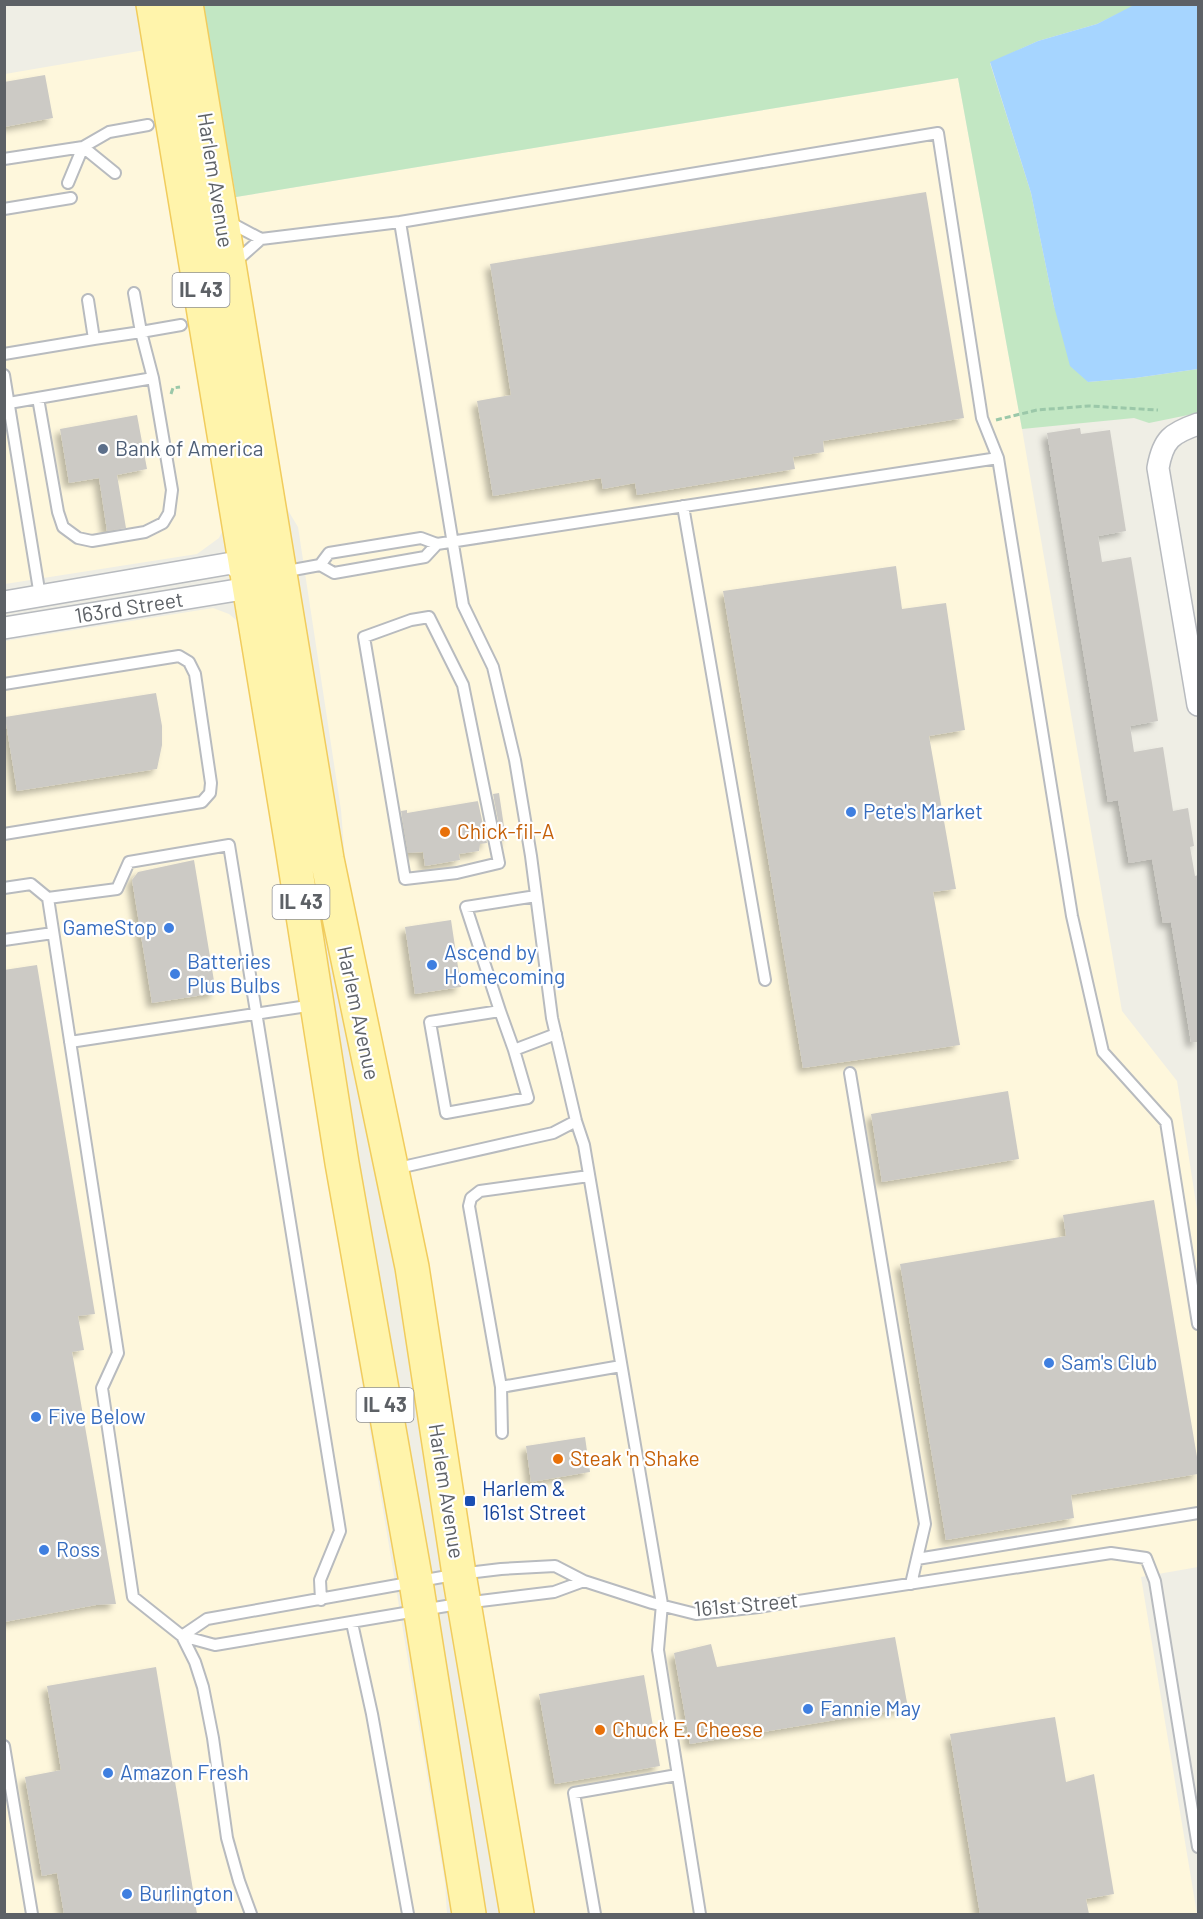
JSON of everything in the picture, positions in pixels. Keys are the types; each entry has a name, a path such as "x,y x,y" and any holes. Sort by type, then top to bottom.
{"main road":[{"name":"Harlem Avenue","path":"153,4 162,122 195,323 264,575 393,1169 412,1267 462,1588 517,1914"},
{"name":"Harlem Avenue","path":"186,4 229,267 317,1005 342,1163 404,1599 469,1914"}],"street":[{"path":"1198,424 1177,431 1161,453 1158,468 1198,705"},
{"name":"163rd Street","path":"4,602 55,604 237,590 264,575"},
{"name":"163rd Street","path":"4,628 55,604"}],"lane":[{"path":"4,159 83,147 109,132 162,122"},
{"path":"229,267 261,240 400,222 938,133 984,423 998,458 1072,916 1103,1052 1166,1122 1198,1324"},
{"path":"83,147 115,173"},
{"path":"68,183 83,147"},
{"path":"4,209 70,198"},
{"path":"221,217 261,240"},
{"path":"400,222 463,605 493,667 515,760 552,1018 576,1121 584,1145 662,1604 658,1650 700,1914"},
{"path":"38,398 58,512 63,527 78,538 92,541 145,532 163,523 169,513 172,490 153,378 134,293"},
{"path":"88,300 94,339"},
{"path":"4,354 195,323"},
{"path":"4,375 9,403 8,424 55,604"},
{"path":"9,403 153,378"},
{"path":"320,565 329,553 421,538 437,544 453,542 998,458"},
{"path":"683,506 765,980"},
{"path":"264,575 320,565 334,573 424,556 437,544"},
{"path":"429,617 464,685 481,766 498,863 458,873 405,879 364,637 411,620 429,617"},
{"path":"4,684 179,656 189,662 195,674 211,783 210,793 202,802 4,834"},
{"path":"48,898 117,889 129,862 228,846 340,1531 320,1580 321,1600"},
{"path":"4,888 31,884 48,898 118,1353 102,1388 133,1597 182,1636 215,1645 352,1623 404,1599"},
{"path":"500,1011 430,1022 446,1113 528,1098 514,1050 466,907 536,896"},
{"path":"4,940 53,933"},
{"path":"70,1042 317,1005"},
{"path":"514,1050 556,1034"},
{"path":"850,1073 925,1524 911,1584"},
{"path":"393,1169 553,1133 576,1121"},
{"path":"501,1433 501,1387 469,1206 471,1198 480,1191 589,1176"},
{"path":"501,1387 621,1366"},
{"path":"917,1559 1198,1513"},
{"name":"161st Street","path":"404,1599 462,1588 501,1569 555,1566 584,1581 652,1603 696,1614 759,1607 1111,1553 1146,1558 1155,1581 1198,1847"},
{"name":"161st Street","path":"404,1599 462,1588 554,1592 584,1581"},
{"path":"182,1636 207,1618 321,1600 404,1599"},
{"path":"352,1623 372,1714 408,1914"},
{"path":"182,1636 195,1662 203,1687 213,1738 227,1838 251,1914"},
{"path":"4,1746 32,1914"},
{"path":"595,1914 574,1793 677,1775"}],"path":[{"path":"170,396 173,388 180,387"},
{"path":"984,423 1037,410 1089,406 1158,410"}],"shaded area":[{"path":"151,49 228,519 219,538 197,554 5,584 5,74"},
{"path":"958,78 1022,429 1122,1011 1177,1081 1198,1216 1198,1567 1141,1577 1197,1914 534,1914 421,1234 346,873 341,810 298,527 286,507 236,197"},
{"path":"213,608 229,614 241,624 313,1034 353,1329 445,1883 447,1914 5,1914 5,641"}],"green space":[{"path":"203,5 1136,5 1097,24 1038,41 990,63 1031,193 1054,306 1088,382 1198,369 1198,413 1149,423 1134,418 1022,429 958,78 236,197"}],"water":[{"path":"1136,4 1198,5 1198,369 1088,382 1070,366 1054,306 1031,193 990,62 1038,41 1097,24"}],"building":[{"path":"45,75 53,118 4,127 4,82"},
{"path":"926,192 964,418 823,441 824,452 793,457 795,469 637,495 635,483 603,489 601,478 493,496 477,401 511,395 490,264"},
{"name":"Bank of America","path":"137,415 147,469 117,475 126,528 107,531 99,478 69,483 60,429"},
{"path":"1080,428 1081,434 1110,430 1126,531 1098,536 1102,562 1131,557 1158,721 1130,726 1134,752 1163,747 1173,811 1188,808 1194,846 1190,847 1195,876 1198,875 1198,1042 1191,1042 1171,922 1163,923 1152,859 1129,863 1118,800 1108,802 1047,433"},
{"name":"Pete's Market","path":"896,566 902,609 946,603 965,730 929,736 956,889 933,892 960,1045 803,1068 723,591"},
{"path":"156,693 162,726 162,745 157,769 17,791 5,717"},
{"path":"499,793 506,840 502,841 493,794"},
{"name":"Chick-fil-A","path":"478,801 487,843 480,844 479,851 459,854 460,860 425,866 423,852 408,853 401,811 407,810 407,813"},
{"path":"194,860 216,993 152,1003 132,880 138,872"},
{"path":"451,920 461,987 415,994 405,927"},
{"path":"37,965 95,1314 78,1316 84,1350 72,1352 116,1604 96,1605 4,1622 4,970"},
{"path":"1008,1091 1019,1159 882,1182 871,1114"},
{"name":"Sam's Club","path":"1154,1200 1198,1474 1071,1495 1074,1518 946,1540 900,1264 1066,1236 1063,1215"},
{"name":"Steak 'n Shake","path":"585,1437 590,1472 531,1482 526,1446"},
{"path":"895,1637 908,1708 690,1744 674,1653 711,1644 717,1667"},
{"name":"Amazon Fresh","path":"156,1667 197,1914 64,1914 57,1873 42,1876 25,1777 61,1770 47,1686"},
{"name":"Chuck E. Cheese","path":"644,1675 660,1766 555,1784 539,1694"},
{"path":"1055,1717 1066,1782 1094,1774 1114,1894 1086,1899 1089,1914 980,1914 950,1734"}],"place":[{"name":"Bank of America","path":"103,449"},
{"name":"Pete's Market","path":"851,812"},
{"name":"Chick-fil-A","path":"445,832"},
{"name":"GameStop","path":"169,928"},
{"name":"Ascend by Homecoming","path":"432,965"},
{"name":"Batteries Plus Bulbs","path":"175,974"},
{"name":"Sam's Club","path":"1049,1363"},
{"name":"Five Below","path":"36,1417"},
{"name":"Steak 'n Shake","path":"558,1459"},
{"name":"Harlem & 161st Street","path":"470,1501"},
{"name":"Ross","path":"44,1550"},
{"name":"Fannie May","path":"808,1709"},
{"name":"Chuck E. Cheese","path":"600,1730"},
{"name":"Amazon Fresh","path":"108,1773"},
{"name":"Burlington","path":"127,1894"}]}
